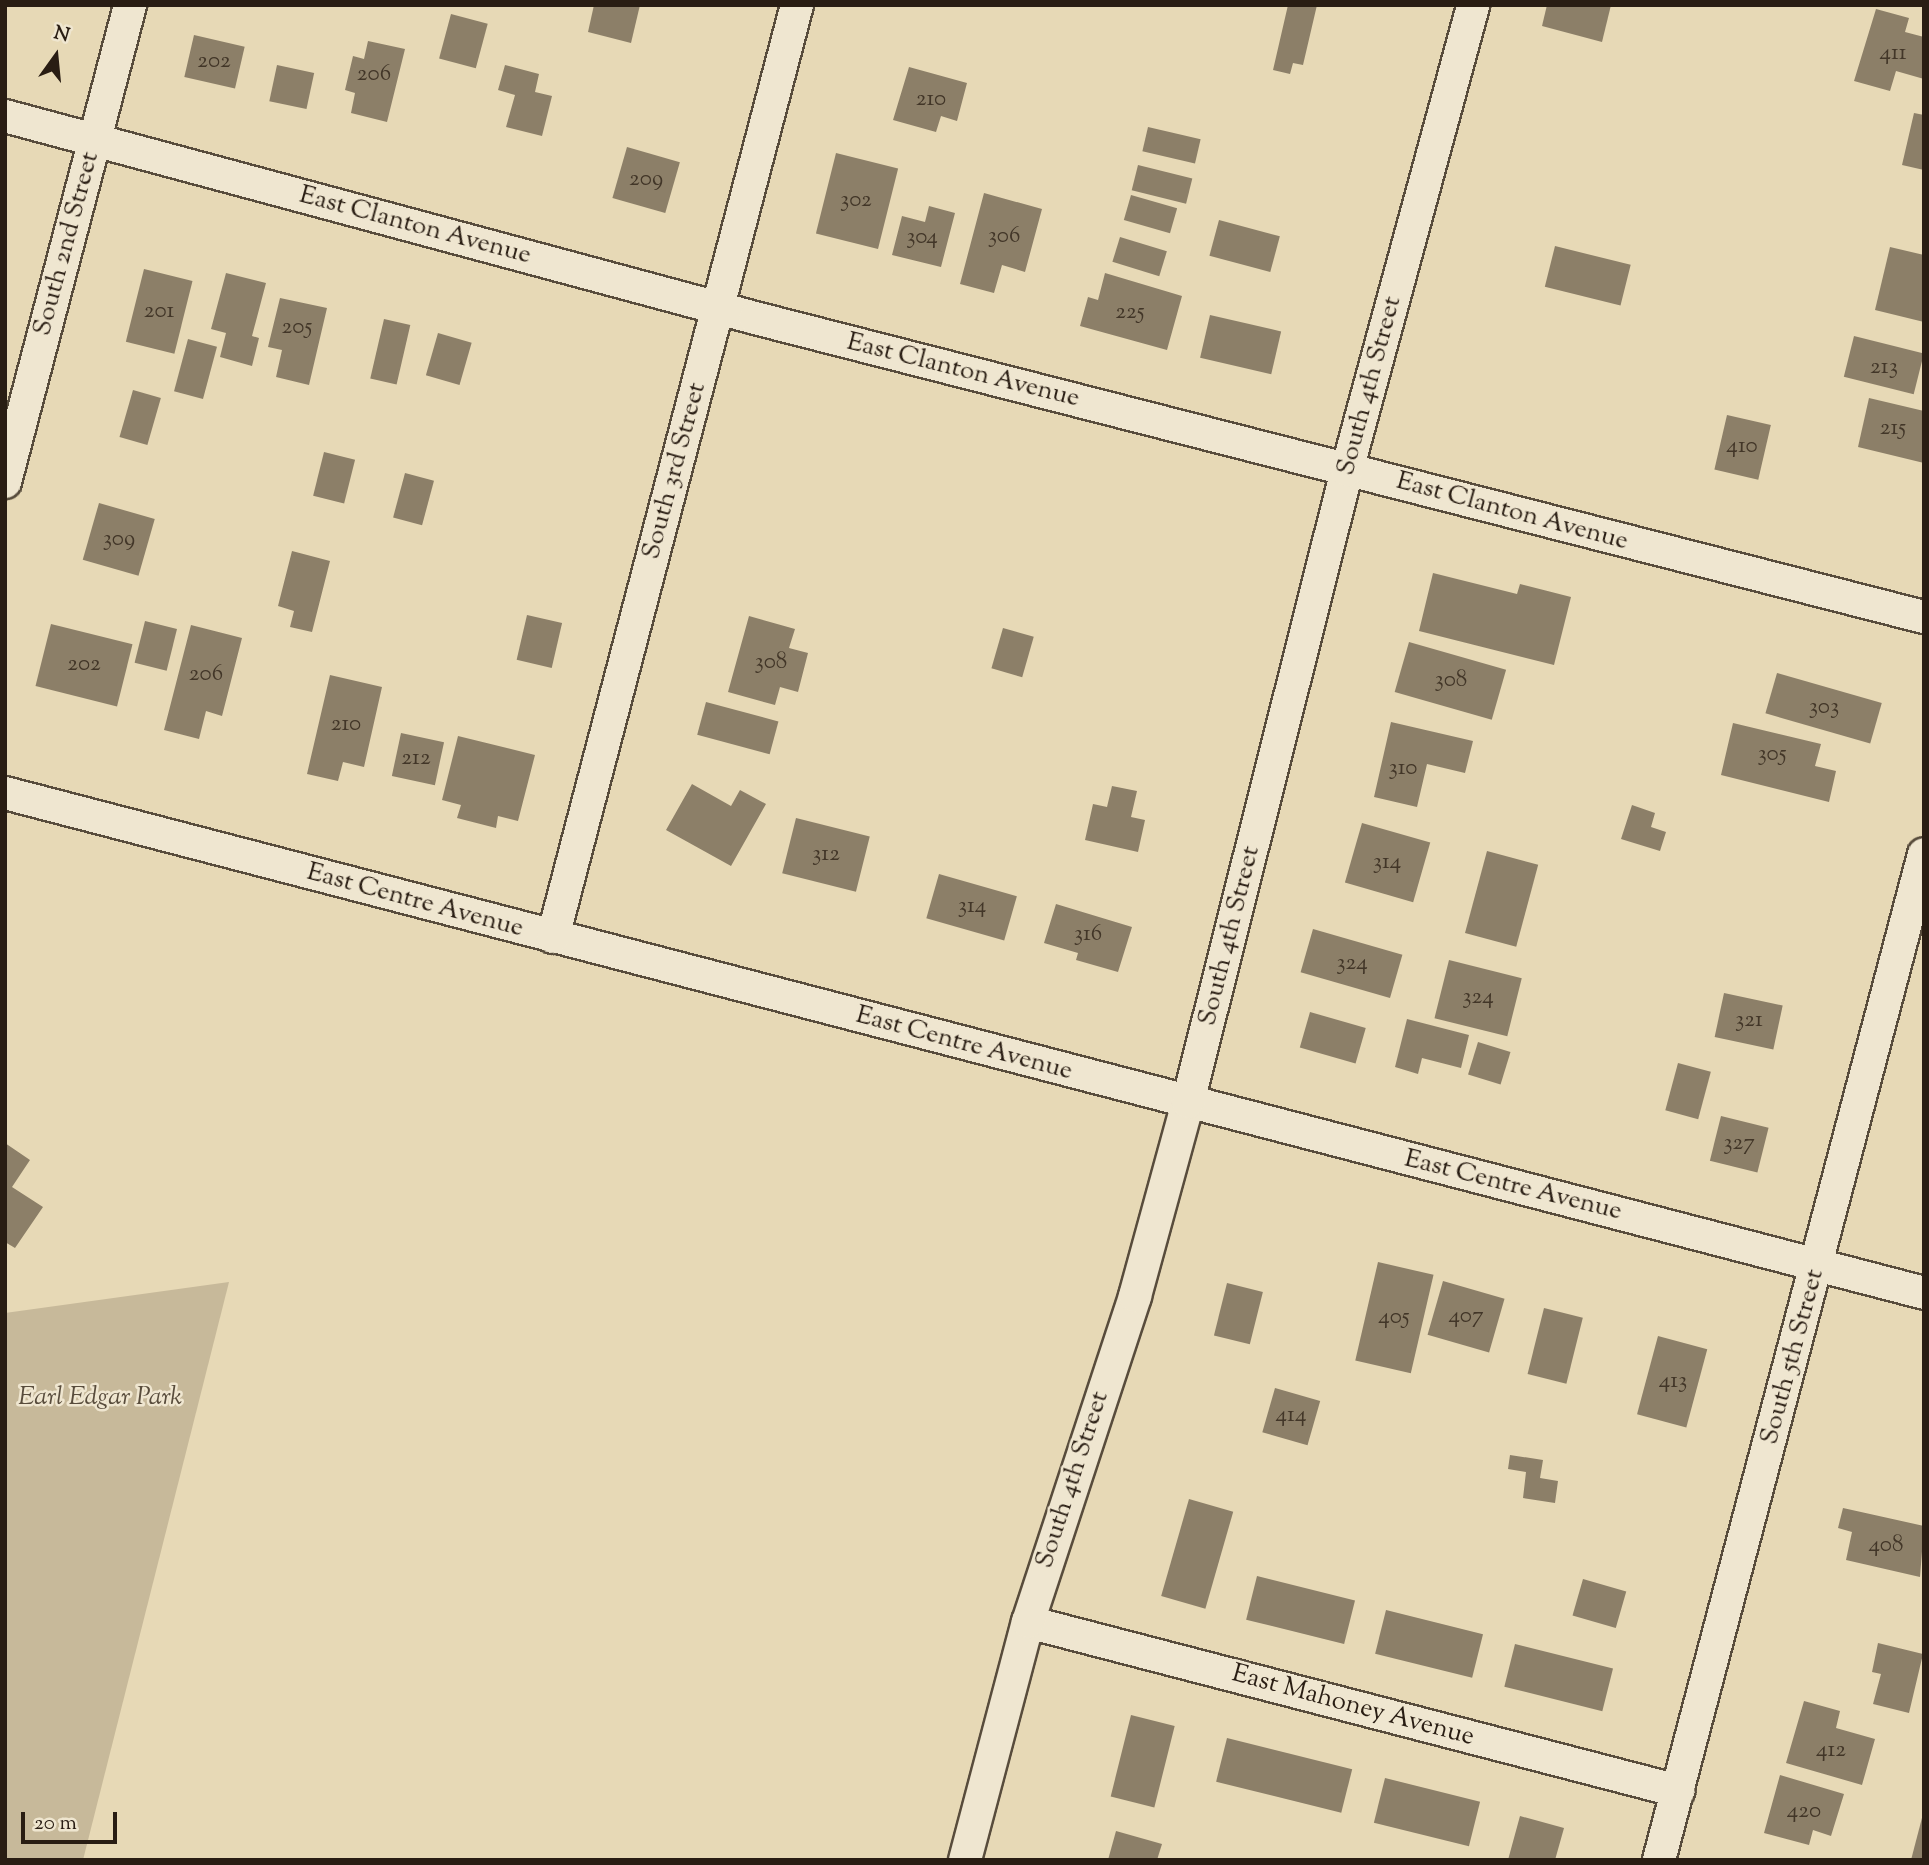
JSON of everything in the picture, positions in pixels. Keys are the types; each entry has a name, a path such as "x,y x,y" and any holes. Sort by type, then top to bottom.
{"street":[{"name":"South 2nd Street","path":"5,482 131,5"},
{"name":"South 3rd Street","path":"553,937 797,5"},
{"name":"South 4th Street","path":"965,1860 1028,1622 1135,1297 1188,1102 1347,470 1473,5"},
{"name":"East Clanton Avenue","path":"5,116 718,308 1924,617"},
{"name":"East Centre Avenue","path":"5,793 1924,1293"},
{"name":"South 5th Street","path":"1659,1860 1924,854"},
{"name":"East Mahoney Avenue","path":"1028,1622 1678,1791"}],"green space":[{"name":"Earl Edgar Park","path":"229,1282 83,1860 5,1860 5,1313"}],"building":[{"path":"594,5 640,5 631,43 588,32"},
{"path":"1288,5 1317,5 1303,65 1293,63 1290,74 1273,70"},
{"path":"1547,5 1611,5 1602,42 1542,26"},
{"path":"1876,9 1909,18 1905,32 1924,37 1924,79 1896,71 1890,91 1854,81"},
{"path":"451,14 488,24 476,68 439,58"},
{"path":"194,35 245,47 235,89 184,77"},
{"path":"368,41 405,49 387,122 351,113 355,93 345,90 353,56 364,59"},
{"path":"277,65 314,73 306,109 269,101"},
{"path":"505,65 539,74 535,92 552,96 542,136 506,127 515,95 498,90"},
{"path":"909,67 967,83 957,121 941,116 936,132 893,120"},
{"path":"1914,113 1924,115 1924,170 1902,165"},
{"path":"1148,127 1201,139 1195,164 1142,151"},
{"path":"627,147 680,162 665,213 612,198"},
{"path":"836,153 898,168 878,249 816,234"},
{"path":"1138,165 1192,179 1186,204 1132,190"},
{"path":"984,193 1042,209 1025,272 1002,265 994,293 960,284"},
{"path":"1131,195 1177,208 1170,233 1124,220"},
{"path":"929,206 955,213 941,267 892,255 902,216 925,222"},
{"path":"1219,220 1280,236 1270,272 1209,256"},
{"path":"1120,237 1167,251 1159,276 1112,262"},
{"path":"1555,246 1631,265 1621,306 1545,287"},
{"path":"1890,247 1924,255 1924,322 1875,310"},
{"path":"144,269 193,281 174,354 126,342"},
{"path":"226,273 266,283 252,336 259,338 252,366 220,357 226,333 211,329"},
{"path":"1105,273 1182,296 1167,350 1080,326 1088,297 1098,300"},
{"path":"280,298 327,308 309,385 276,377 282,350 268,347"},
{"path":"1210,315 1281,331 1271,374 1200,358"},
{"path":"384,319 410,325 397,385 370,378"},
{"path":"438,333 472,343 460,385 426,375"},
{"path":"1854,336 1924,353 1914,394 1844,377"},
{"path":"188,339 217,347 203,399 174,391"},
{"path":"133,390 161,398 147,445 119,437"},
{"path":"1869,398 1924,411 1924,463 1858,447"},
{"path":"1727,415 1771,425 1758,480 1714,470"},
{"path":"324,452 355,460 344,503 313,496"},
{"path":"405,473 434,481 422,525 393,517"},
{"path":"99,503 155,519 138,576 83,560"},
{"path":"292,551 330,561 312,632 290,627 294,611 278,606"},
{"path":"1433,573 1517,594 1520,584 1571,597 1554,665 1419,631"},
{"path":"527,615 562,623 552,668 517,660"},
{"path":"749,616 795,629 789,648 808,653 798,692 780,687 775,705 728,692"},
{"path":"145,621 177,629 167,671 135,663"},
{"path":"51,624 133,644 117,706 36,686"},
{"path":"191,625 242,638 222,716 206,711 199,739 164,730"},
{"path":"1003,628 1034,637 1022,677 991,668"},
{"path":"1409,642 1506,670 1492,720 1395,692"},
{"path":"1777,673 1882,703 1870,743 1765,713"},
{"path":"330,675 382,687 364,767 343,762 338,781 307,774"},
{"path":"706,702 778,721 770,754 697,735"},
{"path":"1391,722 1473,741 1465,773 1427,764 1417,807 1374,797"},
{"path":"1733,723 1821,744 1815,766 1836,771 1829,802 1721,775"},
{"path":"401,733 444,742 435,785 392,776"},
{"path":"458,736 535,755 518,821 498,816 496,828 457,818 461,805 442,800"},
{"path":"692,784 731,806 740,790 766,804 731,866 666,830"},
{"path":"1112,786 1137,791 1131,817 1145,820 1138,852 1085,840 1093,804 1107,807"},
{"path":"1632,805 1655,813 1651,827 1666,832 1660,851 1621,839"},
{"path":"796,818 870,836 856,892 782,873"},
{"path":"1362,823 1430,843 1413,902 1345,883"},
{"path":"1487,851 1538,865 1516,947 1465,933"},
{"path":"939,874 1017,896 1004,941 926,918"},
{"path":"1056,904 1132,927 1118,972 1076,960 1078,953 1044,943"},
{"path":"1313,929 1402,955 1390,998 1301,972"},
{"path":"1449,960 1522,978 1507,1036 1434,1018"},
{"path":"1724,993 1783,1005 1773,1049 1715,1037"},
{"path":"1310,1012 1366,1028 1356,1064 1300,1048"},
{"path":"1407,1019 1469,1035 1461,1068 1422,1058 1418,1074 1395,1067"},
{"path":"1478,1042 1511,1052 1501,1084 1468,1075"},
{"path":"1678,1063 1711,1072 1698,1119 1665,1110"},
{"path":"1721,1116 1769,1128 1757,1172 1710,1161"},
{"path":"5,1143 30,1160 12,1187 43,1207 15,1248 5,1242"},
{"path":"1378,1262 1434,1275 1411,1373 1355,1360"},
{"path":"1443,1281 1505,1299 1489,1352 1428,1335"},
{"path":"1227,1283 1263,1292 1250,1344 1214,1335"},
{"path":"1544,1308 1583,1318 1566,1384 1528,1374"},
{"path":"1658,1336 1707,1349 1686,1427 1637,1414"},
{"path":"1275,1388 1320,1401 1307,1445 1262,1432"},
{"path":"1510,1455 1543,1460 1540,1478 1558,1481 1555,1503 1523,1498 1526,1472 1508,1469"},
{"path":"1189,1499 1233,1512 1205,1609 1161,1596"},
{"path":"1843,1508 1924,1526 1920,1577 1846,1560 1852,1532 1838,1528"},
{"path":"1257,1576 1355,1600 1344,1644 1246,1620"},
{"path":"1583,1579 1626,1591 1616,1628 1573,1616"},
{"path":"1386,1610 1483,1634 1472,1678 1375,1654"},
{"path":"1878,1643 1923,1654 1909,1713 1873,1704 1881,1674 1872,1672"},
{"path":"1515,1644 1613,1668 1602,1711 1504,1687"},
{"path":"1804,1701 1840,1711 1836,1728 1875,1739 1862,1785 1786,1763"},
{"path":"1131,1715 1175,1726 1154,1807 1111,1797"},
{"path":"1227,1738 1352,1769 1341,1813 1216,1782"},
{"path":"1780,1775 1844,1794 1831,1836 1813,1830 1809,1845 1764,1833"},
{"path":"1385,1778 1480,1802 1469,1846 1374,1823"},
{"path":"1923,1814 1924,1860 1911,1860"},
{"path":"1520,1816 1564,1828 1555,1860 1508,1860"},
{"path":"1116,1831 1162,1844 1157,1860 1108,1860"}]}
